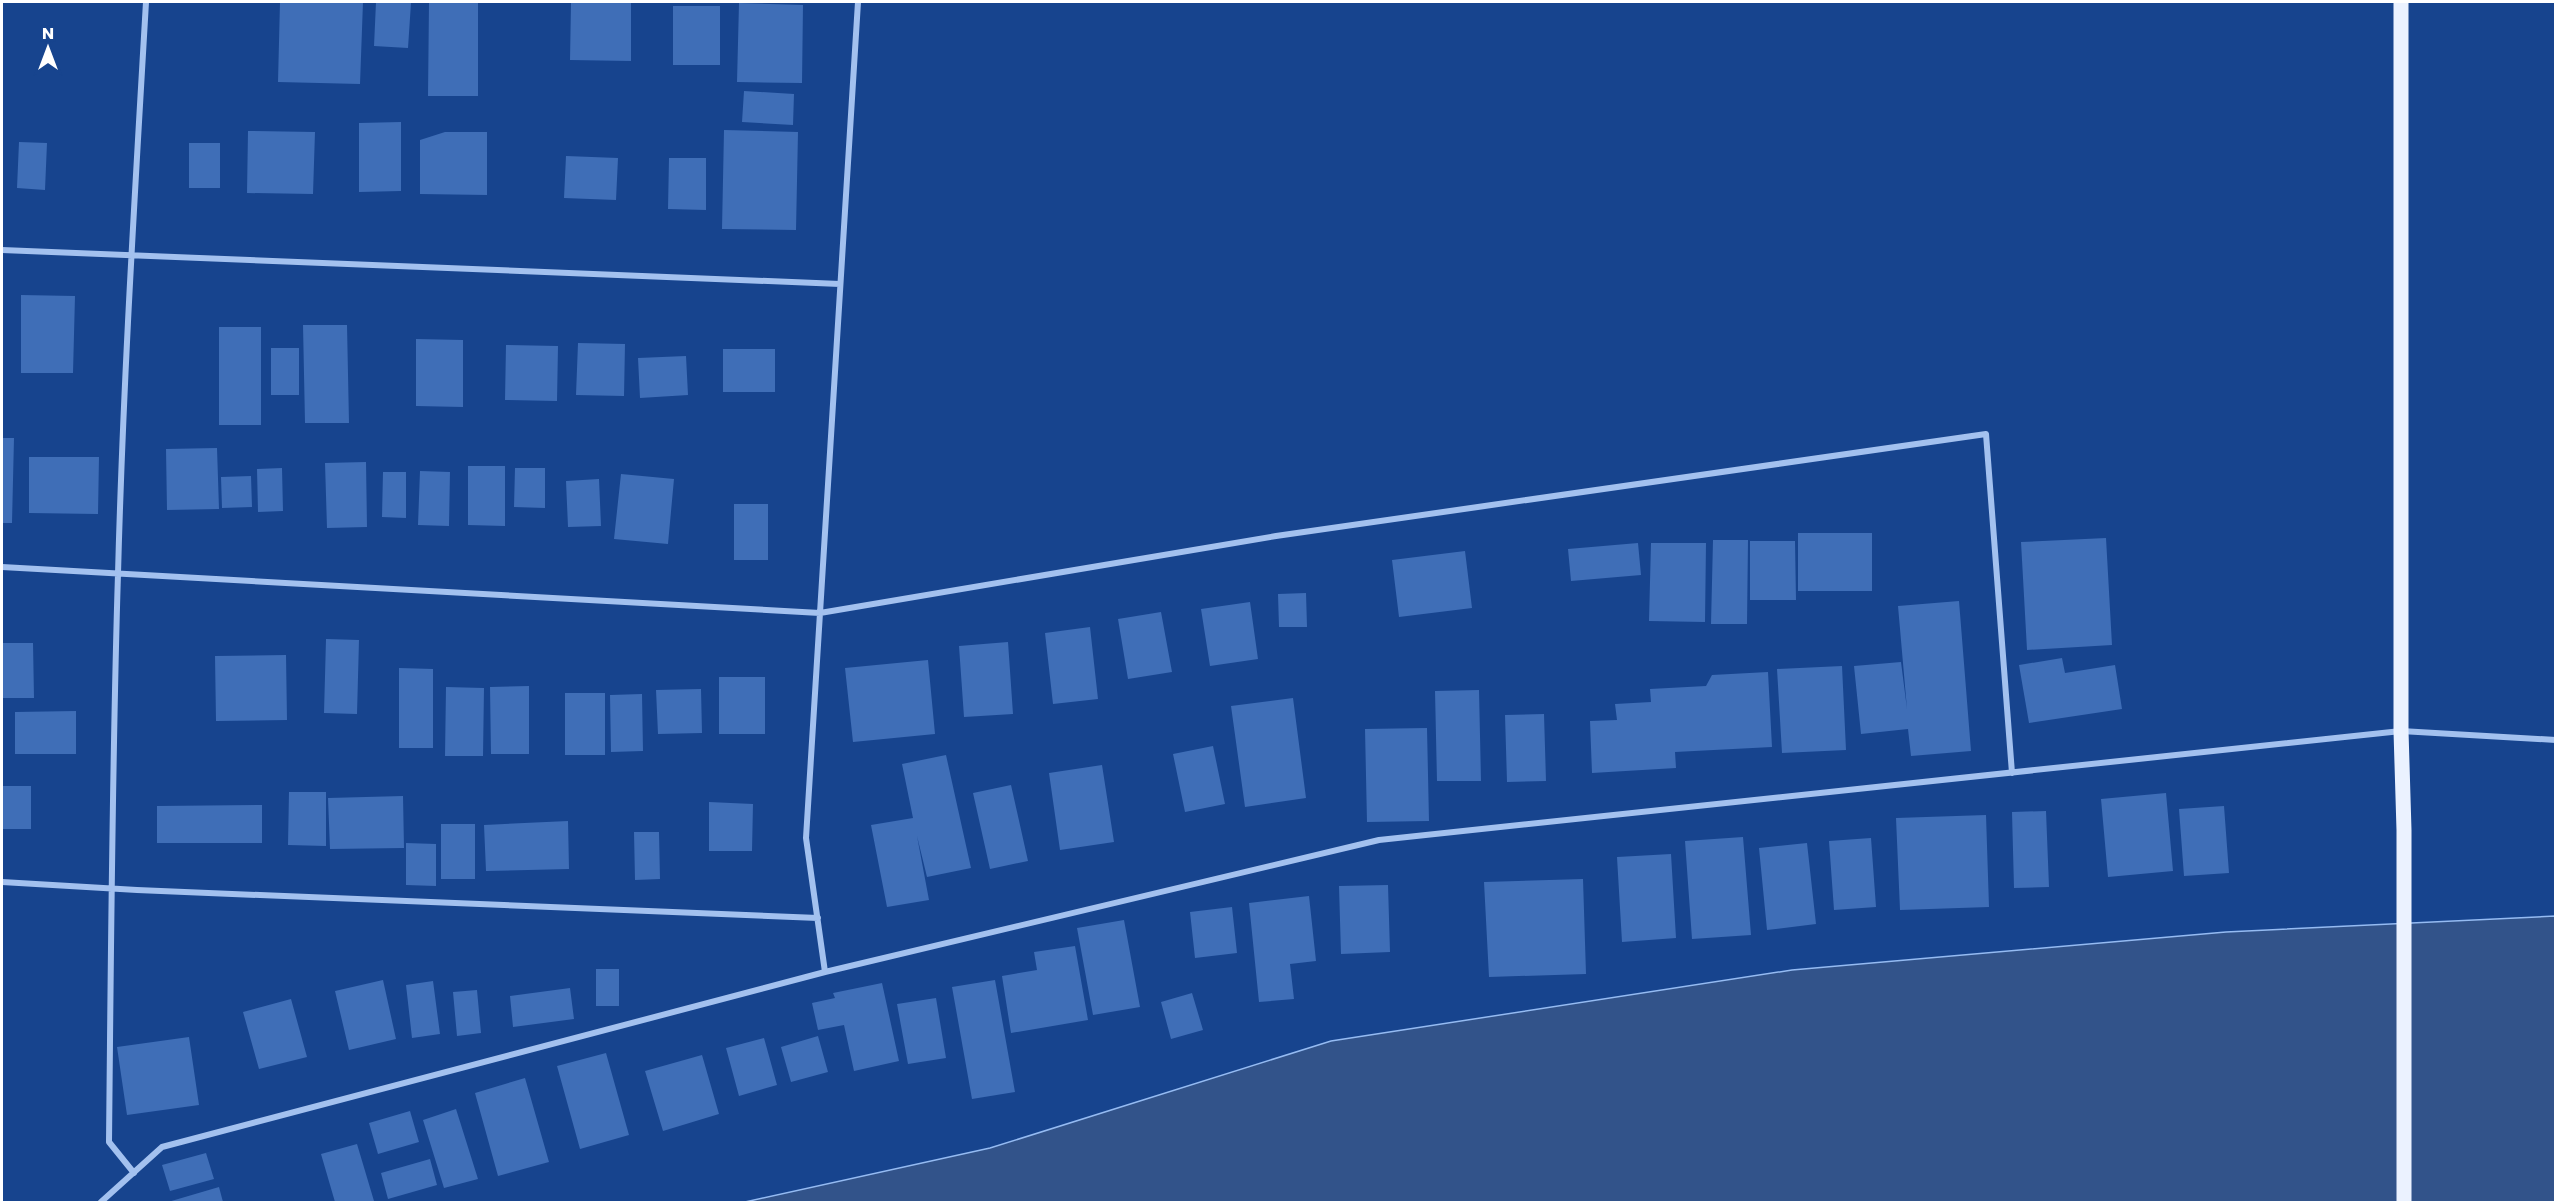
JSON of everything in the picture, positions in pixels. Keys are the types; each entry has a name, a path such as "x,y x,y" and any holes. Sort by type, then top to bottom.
{"main road":[{"path":"2401,2 2401,731 2404,830 2404,1203"}],"street":[{"path":"134,1173 109,1142 111,889 118,574 146,2"},
{"path":"825,972 806,838 858,2"},
{"path":"2,250 840,284"},
{"path":"2,567 820,614 1276,536 1986,434 2012,773"},
{"path":"101,1203 162,1147 825,972 1379,840 2401,731 2556,740"},
{"path":"2,882 111,889 818,918"}],"water":[{"path":"2555,916 2555,1202 745,1202 990,1148 1331,1041 1792,970 2226,932"}],"building":[{"path":"280,2 363,2 360,84 278,82"},
{"path":"376,2 411,3 408,48 374,46"},
{"path":"429,2 478,2 478,96 428,96"},
{"path":"571,3 631,3 631,61 570,60"},
{"path":"739,3 803,5 802,83 737,82"},
{"path":"673,6 720,6 720,65 673,65"},
{"path":"744,91 794,94 793,125 742,122"},
{"path":"401,122 401,191 359,192 359,123"},
{"path":"724,130 798,132 796,230 722,229"},
{"path":"248,131 315,132 313,194 247,193"},
{"path":"445,132 487,132 487,195 420,194 420,140"},
{"path":"19,142 47,143 45,190 17,188"},
{"path":"189,143 220,143 220,188 189,188"},
{"path":"566,156 618,158 616,200 564,198"},
{"path":"669,158 706,158 706,210 668,209"},
{"path":"21,295 75,296 73,373 21,373"},
{"path":"303,325 347,325 349,423 305,423"},
{"path":"219,327 261,327 261,425 219,425"},
{"path":"416,339 463,340 463,407 416,406"},
{"path":"578,343 625,344 624,396 576,395"},
{"path":"506,345 558,346 557,401 505,400"},
{"path":"271,348 299,348 299,395 271,395"},
{"path":"723,349 775,349 775,392 723,392"},
{"path":"686,356 688,395 640,398 638,358"},
{"path":"2,438 14,438 12,523 2,523"},
{"path":"217,448 219,509 167,510 166,449"},
{"path":"29,457 99,457 98,514 29,513"},
{"path":"366,462 367,527 327,528 325,463"},
{"path":"468,466 505,466 505,526 468,525"},
{"path":"282,468 283,511 258,512 257,469"},
{"path":"515,468 545,468 545,508 514,507"},
{"path":"420,471 450,472 449,526 418,525"},
{"path":"383,472 406,472 406,518 382,517"},
{"path":"621,474 674,479 668,544 614,539"},
{"path":"251,476 252,507 222,508 221,477"},
{"path":"599,479 601,526 568,527 566,481"},
{"path":"734,504 768,504 768,560 734,560"},
{"path":"1798,533 1872,533 1872,591 1798,591"},
{"path":"2106,538 2112,645 2027,650 2021,542"},
{"path":"1713,540 1748,540 1747,624 1711,624"},
{"path":"1750,541 1795,541 1796,600 1750,600"},
{"path":"1638,543 1641,575 1571,581 1568,549"},
{"path":"1651,543 1706,543 1705,622 1649,621"},
{"path":"1465,551 1472,608 1399,617 1392,560"},
{"path":"1306,593 1307,627 1279,627 1278,594"},
{"path":"1959,601 1971,751 1911,756 1908,729 1861,734 1854,666 1901,662 1907,709 1898,606"},
{"path":"1250,602 1258,659 1210,666 1201,609"},
{"path":"1161,612 1172,672 1128,679 1118,619"},
{"path":"1090,627 1098,699 1053,704 1045,633"},
{"path":"326,639 359,640 357,714 324,713"},
{"path":"1008,642 1013,714 964,717 959,646"},
{"path":"2,643 33,643 34,698 2,698"},
{"path":"286,655 287,720 216,721 215,656"},
{"path":"2062,658 2065,673 2115,665 2122,709 2029,723 2019,665"},
{"path":"928,660 935,734 853,742 845,668"},
{"path":"1842,666 1846,750 1782,753 1777,669"},
{"path":"399,668 433,669 433,748 399,748"},
{"path":"1768,672 1772,747 1675,752 1676,768 1592,773 1590,721 1617,720 1615,704 1651,702 1650,689 1706,686 1712,675"},
{"path":"719,677 765,677 765,734 719,734"},
{"path":"529,686 529,754 491,754 490,687"},
{"path":"446,687 484,688 483,756 445,756"},
{"path":"701,689 702,733 658,734 656,690"},
{"path":"1479,690 1481,781 1437,781 1435,691"},
{"path":"565,693 605,693 605,755 565,755"},
{"path":"642,694 643,751 611,752 610,695"},
{"path":"1293,698 1306,798 1245,807 1231,706"},
{"path":"76,711 76,754 15,754 15,712"},
{"path":"1544,714 1546,781 1507,782 1505,715"},
{"path":"1427,728 1429,821 1367,822 1365,729"},
{"path":"1213,746 1225,804 1185,812 1173,754"},
{"path":"946,755 971,868 927,877 917,836 929,900 887,907 871,825 913,818 902,764"},
{"path":"1102,765 1114,842 1060,850 1049,773"},
{"path":"1011,785 1028,861 990,869 973,793"},
{"path":"2,786 31,786 31,829 2,829"},
{"path":"289,792 326,792 326,846 288,845"},
{"path":"2166,793 2173,871 2108,877 2101,799"},
{"path":"403,796 404,848 330,849 328,798"},
{"path":"709,802 753,804 752,851 709,851"},
{"path":"262,805 262,843 157,843 157,806"},
{"path":"2224,806 2229,873 2184,876 2179,809"},
{"path":"2046,811 2049,887 2014,888 2012,812"},
{"path":"1986,815 1989,907 1900,910 1896,818"},
{"path":"568,821 569,869 486,871 484,825"},
{"path":"441,824 475,824 475,879 441,879"},
{"path":"634,832 659,832 660,879 635,880"},
{"path":"1743,837 1751,935 1692,939 1685,841"},
{"path":"1871,838 1876,907 1834,910 1829,841"},
{"path":"406,843 436,844 436,886 406,885"},
{"path":"1807,843 1816,924 1767,930 1759,848"},
{"path":"1671,854 1676,938 1622,942 1617,857"},
{"path":"1583,879 1586,974 1489,977 1484,882"},
{"path":"1388,885 1390,952 1341,954 1339,886"},
{"path":"1309,896 1316,961 1290,964 1294,999 1259,1002 1249,903"},
{"path":"1232,907 1237,953 1195,958 1190,912"},
{"path":"1124,920 1140,1007 1093,1015 1077,928"},
{"path":"1075,946 1088,1020 1011,1033 1002,976 1037,970 1034,952"},
{"path":"596,969 619,969 619,1006 596,1006"},
{"path":"383,980 396,1039 349,1050 335,991"},
{"path":"995,980 1015,1092 972,1099 952,987"},
{"path":"433,981 440,1034 412,1038 406,985"},
{"path":"882,983 899,1061 854,1071 844,1025 818,1030 812,1003 835,998 833,993"},
{"path":"570,988 574,1019 513,1027 510,996"},
{"path":"477,990 481,1033 457,1036 453,992"},
{"path":"1192,993 1203,1030 1171,1039 1161,1002"},
{"path":"936,998 946,1058 908,1064 897,1004"},
{"path":"291,999 307,1057 259,1069 243,1012"},
{"path":"818,1036 828,1072 791,1082 781,1047"},
{"path":"189,1037 199,1105 127,1115 117,1047"},
{"path":"764,1038 777,1085 739,1096 726,1048"},
{"path":"606,1053 629,1135 580,1149 557,1066"},
{"path":"702,1055 719,1114 663,1131 645,1071"},
{"path":"525,1078 549,1162 498,1176 475,1093"},
{"path":"456,1109 478,1179 444,1188 423,1120"},
{"path":"410,1111 419,1142 378,1154 369,1123"},
{"path":"357,1144 374,1201 335,1202 321,1154"},
{"path":"206,1153 214,1179 170,1191 162,1165"},
{"path":"430,1159 437,1185 388,1199 381,1173"},
{"path":"219,1187 223,1202 168,1202"}]}
